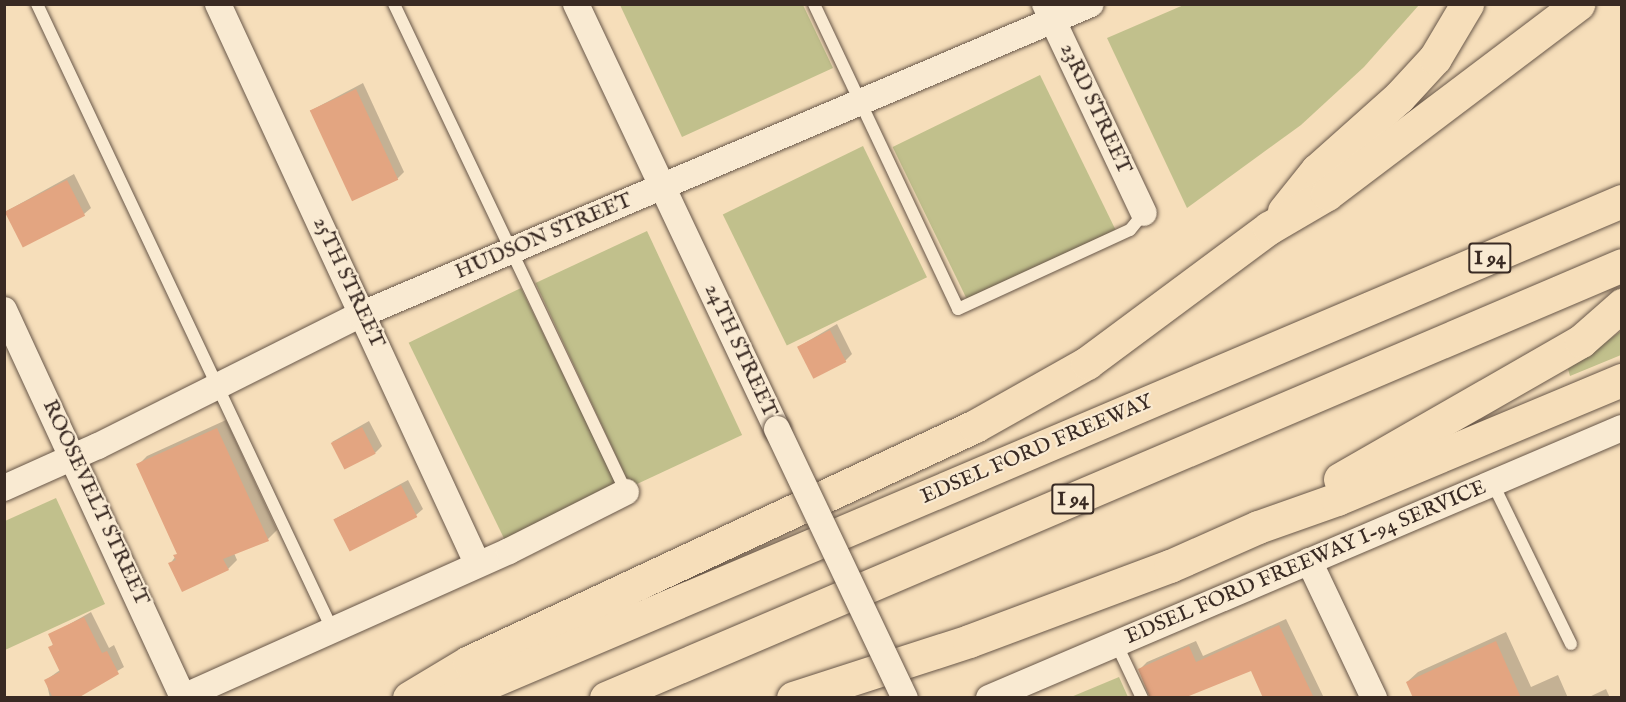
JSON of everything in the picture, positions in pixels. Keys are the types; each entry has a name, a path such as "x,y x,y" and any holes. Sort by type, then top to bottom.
{"highway":[{"path":"1269,228 1317,170 1399,97 1435,58 1467,4"},
{"path":"409,698 469,662 859,481 1041,390 1087,363 1269,228 1327,194 1578,4"},
{"name":"EDSEL FORD FREEWAY","path":"452,698 1622,201"},
{"name":"I 94","path":"606,698 1622,265"},
{"path":"1258,527 1581,341 1622,305"},
{"path":"793,698 990,633 1170,566 1258,527 1337,499 1622,380"}],"street":[{"name":"25TH STREET","path":"218,4 350,287 360,315 477,563"},
{"name":"24TH STREET","path":"576,4 905,698"},
{"name":"HUDSON STREET","path":"4,488 74,457 360,315 861,102 1049,13 1091,4"},
{"name":"23RD STREET","path":"1049,13 1144,213"},
{"name":"ROOSEVELT STREET","path":"4,310 74,457 182,697"},
{"name":"EDSEL FORD FREEWAY I-94 SERVICE","path":"989,698 1622,428"},
{"path":"182,697 477,563 626,492"},
{"path":"1309,561 1374,698"}],"lane":[{"path":"37,4 332,629"},
{"path":"394,4 626,492"},
{"path":"814,4 958,309 1130,230 1144,213"},
{"path":"1493,484 1570,644"},
{"path":"1116,643 1142,698"}],"shaded area":[{"path":"1186,4 1419,5 1364,67 1301,125 1187,208 1107,38"},
{"path":"620,5 803,5 833,68 682,137"},
{"path":"1040,75 1115,230 968,301 893,147"},
{"path":"863,146 927,277 787,346 723,214"},
{"path":"647,231 742,435 631,487 536,283"},
{"path":"521,288 618,487 506,541 409,343"},
{"path":"1621,331 1621,355 1570,376 1568,369"},
{"path":"56,498 105,604 5,650 5,521"},
{"path":"1119,677 1128,697 1071,697"}],"building":[{"path":"356,89 398,180 352,201 310,111"},
{"path":"67,180 85,216 23,247 5,212"},
{"path":"830,330 846,362 813,379 797,347"},
{"path":"362,427 376,454 344,470 331,443"},
{"path":"217,428 269,541 223,559 229,570 182,592 168,563 176,560 173,555 177,554 136,464"},
{"path":"401,485 417,517 350,552 333,520"},
{"path":"84,617 102,653 107,651 119,674 78,698 53,698 44,680 60,672 48,647 53,645 48,634"},
{"path":"1279,625 1314,698 1263,698 1251,671 1184,698 1150,698 1138,669 1189,646 1196,662"},
{"path":"1496,641 1521,698 1413,698 1406,682"}]}
